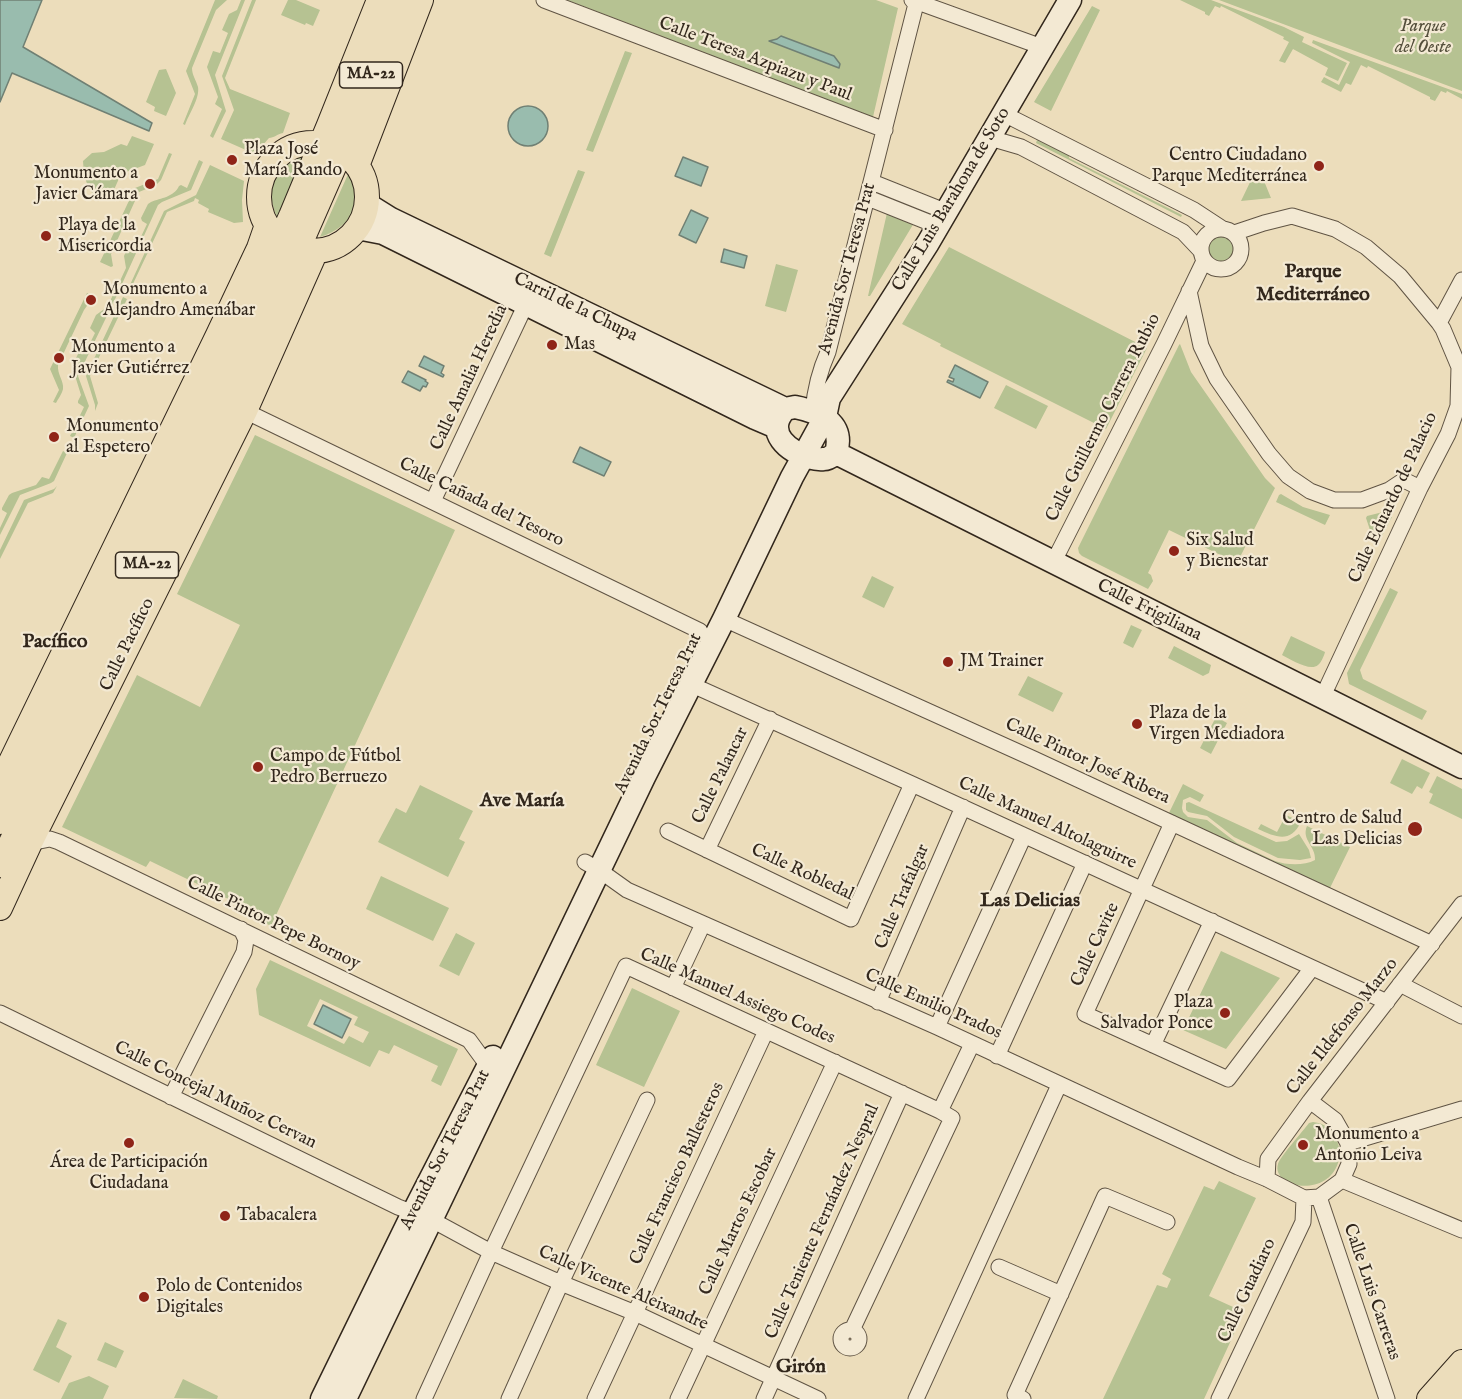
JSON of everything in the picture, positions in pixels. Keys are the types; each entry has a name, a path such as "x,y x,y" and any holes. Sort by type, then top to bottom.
{"main road":[{"name":"Calle Pacífico","path":"329,151 315,118 362,0"},
{"name":"Calle Pacífico","path":"329,151 378,0"},
{"name":"Calle Pacífico","path":"0,865 227,401 329,151 401,0"},
{"name":"Calle Pacífico","path":"329,151 422,0"},
{"name":"Calle Luis Barahona de Soto","path":"822,409 943,219 1070,0"},
{"name":"Calle Pacífico","path":"291,241 260,208 260,190 265,173 285,151 329,151"},
{"path":"291,241 332,249 345,242 357,228 367,204 364,179 329,151"},
{"name":"Carril de la Chupa","path":"367,204 781,418"},
{"name":"Carril de la Chupa","path":"357,228 383,233 755,418 781,418"},
{"name":"Calle Pacífico","path":"0,908 30,843 245,411 291,241"},
{"name":"Calle Pacífico","path":"0,784 259,248 291,241"},
{"name":"Calle Pacífico","path":"0,822 210,396 291,241"},
{"path":"795,407 822,409 837,434 839,444 836,453 821,460 797,452 782,441 781,418 795,407"},
{"name":"Avenida Sor Teresa Prat","path":"322,1399 423,1216 592,866 700,631 822,409"},
{"name":"Avenida Sor Teresa Prat","path":"345,1399 488,1066 724,619 797,452"},
{"name":"Calle Frigiliana","path":"836,453 1462,767"},
{"path":"1429,1399 1462,1362"},
{"path":"1456,1399 1462,1392"}],"street":[{"name":"Calle Teresa Azpiazu y Paul","path":"544,0 885,130"},
{"name":"Avenida Sor Teresa Prat","path":"822,409 815,392 828,352 868,198 916,0"},
{"path":"916,0 1042,47"},
{"path":"990,138 1021,147 1183,232 1208,265 1220,269 1236,262 1241,250 1240,244 1238,238 1229,231 1194,210 1004,114"},
{"path":"872,182 943,219"},
{"path":"868,198 943,219"},
{"name":"Calle Eduardo de Palacio","path":"1229,231 1292,216 1335,229 1355,239 1400,276 1439,323 1459,367 1458,406 1448,434 1420,488 1322,698"},
{"path":"1202,255 1203,238 1207,234 1212,231 1229,231"},
{"name":"Calle Guillermo Carrera Rubio","path":"1053,562 1189,291 1202,255"},
{"path":"1439,323 1462,280"},
{"path":"1189,291 1201,346 1217,379 1287,476 1310,491 1334,500 1362,500 1389,490 1404,480 1420,488"},
{"name":"Calle Amalia Heredia","path":"433,501 526,304"},
{"name":"Calle Cañada del Tesoro","path":"245,411 700,631"},
{"name":"Calle Pintor José Ribera","path":"724,619 1432,944"},
{"name":"Calle Manuel Altolaguirre","path":"690,684 1387,1002"},
{"name":"Calle Palancar","path":"707,850 770,719"},
{"name":"Calle Robledal","path":"668,831 851,919 912,784"},
{"name":"Calle Trafalgar","path":"878,1002 963,807"},
{"name":"Calle Cavite","path":"1153,1045 1085,1014 1172,823"},
{"path":"937,1027 1024,836"},
{"name":"Calle Pintor Pepe Bornoy","path":"30,843 50,839 60,842 469,1040 488,1066"},
{"path":"997,1056 1085,863"},
{"name":"Calle Emilio Prados","path":"592,866 627,890 937,1027 1267,1179"},
{"name":"Calle Ildefonso Marzo","path":"1267,1179 1268,1159 1462,904"},
{"path":"1212,921 1153,1045 1228,1079 1312,968"},
{"path":"673,988 703,924"},
{"path":"171,1097 244,952 246,940 241,929"},
{"name":"Calle Manuel Assiego Codes","path":"424,1399 626,966 940,1111"},
{"path":"1400,984 1462,1016"},
{"name":"Calle Concejal Muñoz Cervan","path":"0,1013 387,1202 423,1216"},
{"name":"Calle Francisco Ballesteros","path":"595,1399 766,1031"},
{"path":"852,1330 952,1118 940,1111 972,1044"},
{"name":"Calle Martos Escobar","path":"678,1399 835,1062"},
{"path":"916,1399 1059,1085"},
{"name":"Calle Teniente Fernández Nespral","path":"764,1399 902,1093"},
{"path":"509,1399 647,1101"},
{"path":"1267,1179 1311,1198 1342,1180 1349,1164 1348,1143 1335,1120 1310,1101"},
{"path":"1348,1143 1462,1109"},
{"path":"1342,1180 1462,1230"},
{"path":"1023,1399 1015,1395 1106,1196 1167,1222"},
{"name":"Calle Guadiaro","path":"1219,1399 1303,1222 1311,1198"},
{"name":"Calle Luis Carreras","path":"1311,1198 1387,1399"},
{"name":"Calle Vicente Aleixandre","path":"423,1216 491,1252 635,1313 818,1399"},
{"path":"993,1230 992,1256 999,1267"},
{"path":"969,1282 981,1270 999,1267 1061,1294"}],"green space":[{"path":"215,0 227,0 216,10 192,68 198,91 185,125 183,124 195,94 186,71"},
{"path":"241,0 245,0 215,75 226,111 213,138 210,136 222,109 215,104 218,97 207,67 213,51 220,53 228,33 222,30 229,14 237,10"},
{"path":"252,0 256,0 225,78 230,89 290,113 283,133 269,138 255,154 221,139 234,110 222,76"},
{"path":"288,0 296,0 320,10 313,26 281,15"},
{"path":"567,0 876,0 898,8 873,117"},
{"path":"1180,0 1211,0 1284,27 1304,37 1302,42 1347,63 1338,81 1325,75 1328,68 1293,49 1285,63 1279,61 1289,42 1283,39 1284,37 1221,6 1220,8 1215,6 1209,16"},
{"name":"Parque del Oeste","path":"1219,0 1462,0 1462,91"},
{"path":"1092,6 1100,10 1051,111 1034,102"},
{"path":"1313,40 1462,94 1462,99 1447,91 1446,93 1441,91 1435,101 1368,66 1367,68 1361,65 1351,85 1346,83 1341,92 1321,82 1324,77 1339,85 1350,62 1312,43"},
{"path":"625,51 632,53 593,152 586,150"},
{"path":"166,69 176,93 166,116 154,111 155,107 146,102 159,70"},
{"path":"132,136 154,144 145,165 121,174 109,201 97,199 86,182 83,161 92,153 104,152 121,144 127,146"},
{"path":"1037,140 1069,153 1069,158 1182,215 1181,217 1036,143"},
{"path":"169,153 172,154 161,180 156,185 139,192 111,254 113,266 100,262 135,188 158,179"},
{"path":"308,153 277,217 272,196 275,177 287,162"},
{"path":"199,160 203,162 191,190 158,205 122,284 119,283 126,268 124,256 130,242 138,243 147,224 141,218 148,204 171,195 181,185 187,188"},
{"path":"210,165 244,181 243,222 234,223 208,212 209,209 198,203 199,200 195,198 194,201 167,212 131,288 129,287 164,211 196,195"},
{"path":"578,170 585,172 551,257 544,254"},
{"path":"349,172 355,193 352,212 340,227 320,237"},
{"path":"1253,176 1264,181 1271,198 1241,201"},
{"path":"887,213 914,223 868,296"},
{"path":"1221,236 1231,240 1235,250 1231,260 1221,264 1211,260 1207,250 1211,240"},
{"path":"949,247 1147,348 1106,429 940,346 941,344 902,324"},
{"path":"776,264 798,270 786,312 765,306"},
{"path":"87,293 97,298 84,310 58,365 63,389 56,403 53,402 59,390 50,369"},
{"path":"114,293 117,295 78,376 89,406 74,438 70,436 84,407 78,403 81,395 72,366 80,350 85,353 95,333 90,328 96,315 107,307"},
{"path":"123,297 127,299 90,376 98,403 95,411 86,376"},
{"path":"1180,344 1191,372 1265,478 1275,488 1237,563 1169,530 1148,573 1153,581 1148,589 1082,556 1078,548"},
{"path":"1006,385 1048,406 1036,429 994,408"},
{"path":"255,435 455,530 271,926 251,916 253,911 150,861 146,867 62,827 137,675 200,707 240,625 177,594"},
{"path":"63,451 67,453 54,481 20,495 0,535 0,528 7,513 2,508 9,495 36,485 42,477 49,479"},
{"path":"57,486 53,493 28,503 0,559 0,550 24,500"},
{"path":"1281,494 1303,507 1330,515 1325,525 1276,502"},
{"path":"1383,512 1392,517 1382,536 1370,530 1366,518"},
{"path":"872,576 894,587 884,608 862,597"},
{"path":"1390,588 1398,592 1360,670 1363,679 1427,711 1422,720 1349,684 1347,673"},
{"path":"1131,625 1142,630 1133,648 1123,643"},
{"path":"1291,636 1325,652 1319,664 1314,667 1305,666 1282,655"},
{"path":"1174,646 1211,665 1209,673 1203,676 1168,658"},
{"path":"1028,676 1063,693 1053,712 1018,695"},
{"path":"1216,717 1227,723 1211,754 1200,748"},
{"path":"1402,759 1430,773 1422,789 1417,786 1412,794 1390,783"},
{"path":"1437,776 1462,789 1462,819 1429,803 1433,794 1429,792"},
{"path":"1183,784 1204,795 1200,802 1190,797 1183,800 1183,812 1188,817 1207,820 1237,843 1275,861 1295,864 1315,860 1306,835 1307,826 1350,847 1329,890 1168,815"},
{"path":"420,785 473,811 459,839 465,842 448,877 378,842 396,808 406,813"},
{"path":"1189,802 1276,842 1287,841 1299,834 1311,858 1300,860 1278,858 1234,837 1207,816 1188,812 1186,803"},
{"path":"1286,815 1301,822 1292,834 1282,837 1258,829 1261,824 1277,832"},
{"path":"381,876 449,908 433,941 366,909"},
{"path":"456,933 475,943 459,976 439,966"},
{"path":"1221,951 1280,978 1226,1049 1183,1030"},
{"path":"270,960 458,1049 441,1086 431,1081 438,1066 394,1045 389,1054 379,1050 370,1067 259,1015 256,989","holes":["320,999 358,1017 354,1025 369,1032 363,1043 349,1036 344,1044 307,1026"]},
{"path":"632,988 680,1011 644,1087 596,1065"},
{"path":"1313,1122 1330,1130 1338,1144 1340,1158 1332,1174 1323,1182 1301,1186 1283,1179 1278,1172 1278,1164 1309,1123"},
{"path":"1219,1181 1256,1198 1209,1296 1244,1312 1204,1399 1103,1399 1157,1285 1167,1288 1171,1279 1162,1274 1204,1186 1214,1190"},
{"path":"58,1319 67,1323 56,1347 72,1356 59,1383 33,1370"},
{"path":"105,1342 124,1351 116,1368 97,1360"},
{"path":"89,1376 109,1386 103,1399 61,1399 69,1383"},
{"path":"183,1379 218,1396 217,1399 174,1398"}],"shaded area":[{"path":"0,0 42,0 23,47 152,123 149,131 12,73 0,102"},
{"path":"781,36 834,56 840,64 839,68 769,41"},
{"path":"528,106 536,107 542,112 547,118 547,134 542,140 536,145 528,146 520,145 514,140 509,134 508,126 509,118 514,112 520,107"},
{"path":"683,157 708,167 701,186 675,176"},
{"path":"691,210 708,218 696,243 679,235"},
{"path":"724,249 747,256 744,268 721,262"},
{"path":"424,356 444,366 441,373 443,377 419,366"},
{"path":"955,365 988,382 980,398 947,382 948,380 953,382 954,379 949,377"},
{"path":"408,371 426,380 428,383 426,387 423,386 420,391 402,382"},
{"path":"580,447 611,462 604,476 573,462"},
{"path":"323,1005 351,1019 342,1038 314,1024"}],"place":[{"name":"Plaza José María Rando","path":"232,160"},
{"name":"Centro Ciudadano Parque Mediterránea","path":"1319,166"},
{"name":"Monumento a Javier Cámara","path":"150,184"},
{"name":"Playa de la Misericordia","path":"46,236"},
{"name":"Monumento a Alejandro Amenábar","path":"91,300"},
{"name":"Mas","path":"552,345"},
{"name":"Monumento a Javier Gutiérrez","path":"59,358"},
{"name":"Monumento al Espetero","path":"54,437"},
{"name":"Six Salud y Bienestar","path":"1174,551"},
{"name":"JM Trainer","path":"948,662"},
{"name":"Plaza de la Virgen Mediadora","path":"1137,724"},
{"name":"Campo de Fútbol Pedro Berruezo","path":"258,767"},
{"name":"Centro de Salud Las Delicias","path":"1415,829"},
{"name":"Plaza Salvador Ponce","path":"1225,1013"},
{"name":"Área de Participación Ciudadana","path":"129,1143"},
{"name":"Monumento a Antonio Leiva","path":"1303,1145"},
{"name":"Tabacalera","path":"225,1216"},
{"name":"Polo de Contenidos Digitales","path":"144,1297"}],"district":[{"name":"Parque Mediterráneo","path":"1313,284"},
{"name":"Pacífico","path":"55,643"},
{"name":"Ave María","path":"522,802"},
{"name":"Las Delicias","path":"1030,902"},
{"name":"Girón","path":"801,1368"}]}
